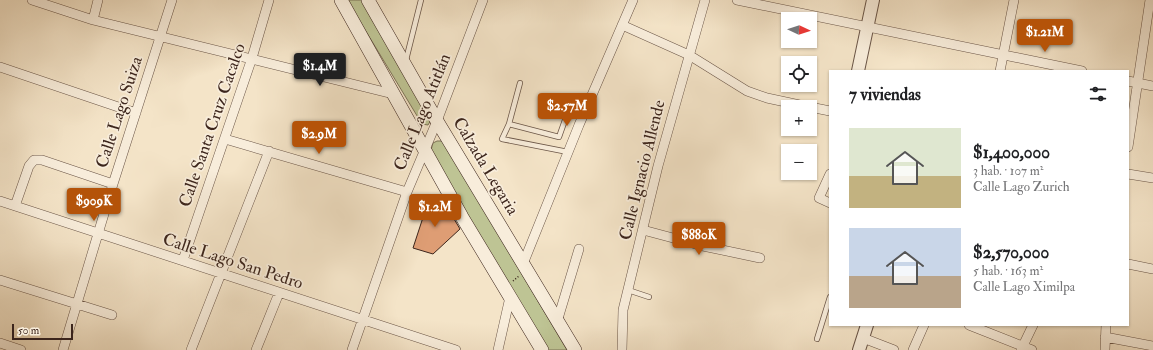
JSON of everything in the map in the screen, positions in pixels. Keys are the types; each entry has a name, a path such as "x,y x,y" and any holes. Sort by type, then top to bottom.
{"main road":[{"path":"341,0 424,150 542,350"},
{"name":"Calzada Legaria","path":"368,0 437,121 574,350"}],"street":[{"path":"32,0 93,20 393,94"},
{"path":"93,20 98,0"},
{"name":"Calle Lago Suiza","path":"63,350 113,184 172,0"},
{"name":"Calle Santa Cruz Cacalco","path":"183,260 252,58 269,0"},
{"name":"Calle Lago Atitlán","path":"352,350 407,192 437,121 483,0"},
{"path":"525,267 568,152 632,0"},
{"name":"Calle Ignacio Allende","path":"622,350 622,317 628,290 658,166 705,0"},
{"path":"737,0 764,3 868,27 1077,70"},
{"path":"858,70 873,0"},
{"path":"1000,70 1014,0"},
{"path":"1129,142 1150,0"},
{"path":"622,25 689,55 747,91 781,101"},
{"path":"0,67 136,113"},
{"path":"1129,81 1153,86"},
{"path":"817,108 829,111"},
{"path":"225,139 407,192"},
{"path":"191,350 269,151"},
{"path":"15,206 29,166 34,160 42,160 113,184"},
{"path":"1129,174 1153,178"},
{"path":"829,176 819,198 829,203"},
{"name":"Calle Lago San Pedro","path":"0,201 98,235 183,260 220,274 363,320 426,346 456,350"},
{"path":"643,230 703,246 760,258"},
{"path":"557,322 579,250"},
{"path":"1129,264 1153,269"},
{"path":"0,280 112,315"},
{"path":"256,350 279,293"},
{"path":"498,350 507,293"},
{"path":"859,350 867,326"},
{"path":"913,350 924,326"},
{"path":"972,326 1021,348 1032,350"},
{"path":"1021,348 1032,326"},
{"path":"1105,350 1106,326"},
{"path":"1105,337 1153,346"},
{"path":"863,338 894,350"},
{"path":"0,344 21,350"}],"lane":[{"path":"405,64 421,0"},
{"path":"520,83 509,124 502,139 568,152"},
{"path":"509,124 559,137 565,120"},
{"path":"628,290 650,297"},
{"path":"817,339 829,306"}],"path":[{"path":"507,293 525,267"}],"green space":[{"path":"347,0 364,0 431,120 428,125 422,124"},
{"path":"442,141 447,148 567,350 548,350 463,209 431,150 433,143"}],"building":[{"path":"430,196 447,207 460,229 433,254 413,248"}]}
